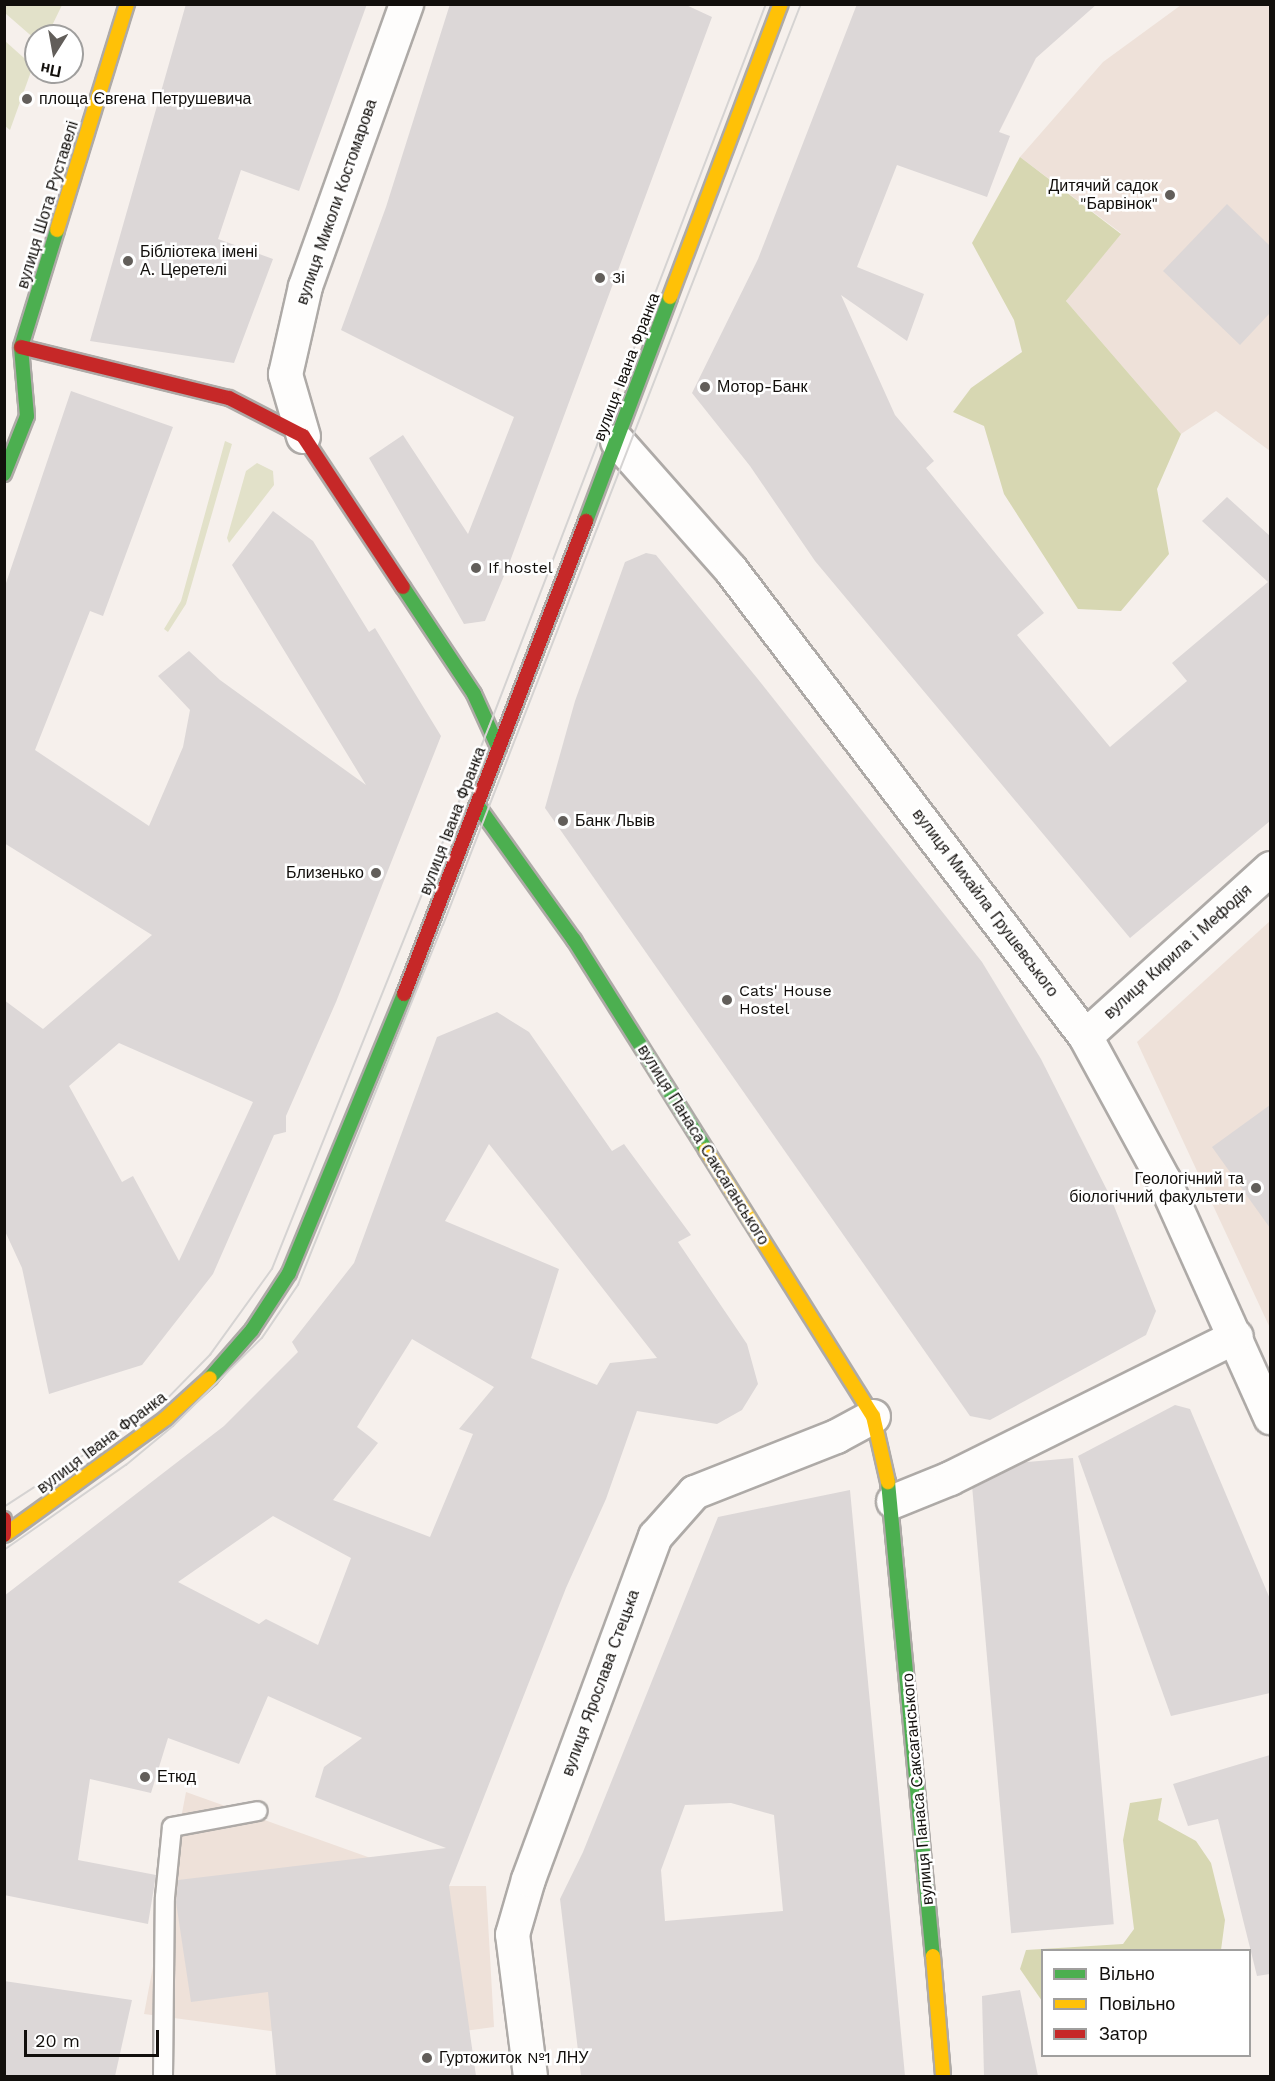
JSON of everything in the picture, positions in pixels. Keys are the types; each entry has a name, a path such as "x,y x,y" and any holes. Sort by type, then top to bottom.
{"main road":[{"name":"вулиця Шота Руставелі","path":"4,474 27,416 21,347 127,4"},
{"name":"вулиця Івана Франка","path":"5,1534 166,1418 222,1366 252,1330 289,1273 334,1171 478,806 617,441 774,7"},
{"path":"4,343 21,347"},
{"name":"вулиця Шота Руставелі","path":"4,365 21,347"},
{"name":"вулиця Миколи Костомарова","path":"21,347 229,398 303,436 474,694 499,749"},
{"name":"вулиця Панаса Саксаганського","path":"478,806 574,939 873,1416 893,1501 943,2076"},
{"path":"4,1519 5,1534"}],"street":[{"name":"вулиця Миколи Костомарова","path":"303,436 285,374 305,286 406,4"},
{"name":"вулиця Михайла Грушевського","path":"617,441 731,570 1085,1036 1164,1181 1236,1336 1270,1417"},
{"name":"вулиця Кирила і Мефодія","path":"1085,1036 1270,868"},
{"path":"893,1501 950,1478 1236,1336"},
{"name":"вулиця Ярослава Стецька","path":"530,2076 512,1934 528,1880 655,1536 694,1492 836,1436 873,1416"}],"lane":[{"path":"163,2076 165,1897 172,1827 258,1811"}],"shaded area":[{"name":"Дитячий садок \"Барвінок\"","path":"1181,5 1270,5 1270,451 1216,411 1181,434 1066,301 1121,233 1020,157 1103,62"},
{"path":"1270,921 1270,1328 1137,1042"},
{"path":"186,1792 449,1886 486,1886 494,2027 367,2044 144,2014"}],"green space":[{"path":"5,4 62,4 53,24 24,24 24,30 5,13"},
{"path":"5,41 24,58 24,84 27,84 10,130 5,126"},
{"path":"1020,157 1121,234 1066,301 1181,434 1157,489 1169,554 1121,611 1078,609 1004,494 984,426 953,412 971,388 1022,352 1014,320 972,243"},
{"path":"225,441 232,444 186,604 168,632 164,629 181,601"},
{"path":"257,463 273,471 274,485 229,543 227,538 246,471"},
{"path":"1162,1798 1158,1820 1196,1841 1211,1863 1225,1920 1221,1949 1042,1949 1123,1944 1134,1929 1123,1840 1130,1803"},
{"path":"1041,1949 1041,2000 1020,1969 1026,1950"}],"building":[{"path":"186,4 367,4 299,191 241,170 218,239 273,259 234,363 90,341"},
{"path":"450,4 684,4 712,17 509,564 485,621 464,624 369,458 403,435 468,534 514,417 341,330 386,207"},
{"path":"857,4 1097,4 1036,58 999,132 1010,136 987,197 897,165 857,267 924,294 907,341 841,295 895,415 934,461 926,468 1044,613 1017,635 1110,747 1187,681 1172,663 1268,582 1202,521 1227,497 1270,536 1270,821 1130,938 815,561 750,466 692,393 758,259"},
{"path":"1227,204 1270,246 1270,313 1240,345 1163,271"},
{"path":"71,391 173,427 103,616 90,611 35,750 149,826 183,747 190,710 158,676 189,651 220,680 366,785 232,565 273,511 313,541 369,632 375,628 441,736 336,1002 286,1116 286,1132 274,1135 213,1274 142,1365 49,1394 22,1268 4,1229 4,1000 43,1029 152,935 4,843 4,589","holes":["119,1043 253,1102 179,1261 133,1176 122,1182 69,1086"]},
{"path":"646,553 656,555 757,678 982,962 1041,1059 1110,1196 1156,1311 1146,1335 990,1420 970,1416 545,808 575,701 625,562"},
{"path":"497,1012 529,1032 612,1151 624,1144 691,1235 678,1242 747,1344 758,1384 742,1410 717,1424 637,1411 606,1499 566,1588 449,1886 476,2076 276,2076 268,1992 191,2002 176,1902 178,1880 446,1848 315,1797 324,1767 362,1738 268,1696 239,1764 168,1738 151,1793 90,1779 78,1860 156,1875 148,1924 4,1895 4,1596 224,1426 298,1352 292,1342 354,1263 437,1037","holes":["489,1144 547,1217 657,1358 610,1363 597,1385 531,1358 559,1269 445,1221","412,1339 494,1387 459,1429 473,1434 430,1537 333,1500 378,1443 357,1427","273,1516 351,1558 318,1645 266,1619 259,1624 178,1582"]},
{"name":"Геологічний та біологічний факультети","path":"1270,1105 1270,1228 1212,1147"},
{"path":"1175,1405 1190,1409 1270,1599 1270,1693 1171,1716 1078,1456"},
{"path":"1073,1458 1114,1924 1011,1933 970,1467"},
{"path":"850,1490 905,2076 581,2076 560,1899 583,1852 718,1517","holes":["731,1803 774,1815 783,1911 665,1921 661,1870 685,1805"]},
{"path":"1270,1755 1270,1974 1257,1976 1218,1819 1188,1826 1173,1784"},
{"path":"4,1981 132,2000 115,2076 4,2076"},
{"path":"1020,1990 1038,2076 984,2076 982,1996"}],"tram line":[{"path":"4,1507 162,1404 210,1355 272,1269 489,727 766,4"},
{"path":"4,1550 126,1465 173,1426 262,1338 298,1285 443,925 801,4"}],"traffic: fast":[{"path":"4,474 27,416 21,347 57,230"},
{"path":"586,521 670,297"},
{"path":"403,587 474,694 499,749"},
{"path":"478,806 574,940 706,1150"},
{"path":"210,1378 252,1330 289,1273 404,994"},
{"path":"888,1482 933,1956"}],"traffic: slow":[{"path":"57,230 127,4"},
{"path":"670,297 781,4"},
{"path":"706,1150 873,1416 888,1482"},
{"path":"6,1534 166,1418 210,1378"},
{"path":"933,1956 943,2076"}],"traffic: jam":[{"path":"21,347 229,398 303,436 403,587"},
{"path":"404,994 586,521"},
{"path":"4,1519 4,1535"}],"place":[{"name":"площа Євгена Петрушевича","path":"27,99"},
{"name":"Дитячий садок \"Барвінок\"","path":"1170,195"},
{"name":"Бібліотека імені А. Церетелі","path":"128,261"},
{"name":"3і","path":"600,278"},
{"name":"Мотор-Банк","path":"705,387"},
{"name":"If hostel","path":"476,568"},
{"name":"Банк Львів","path":"563,821"},
{"name":"Близенько","path":"376,873"},
{"name":"Cats' House Hostel","path":"727,1000"},
{"name":"Геологічний та біологічний факультети","path":"1256,1188"},
{"name":"Етюд","path":"145,1777"},
{"name":"Гуртожиток №1 ЛНУ","path":"427,2058"}]}
